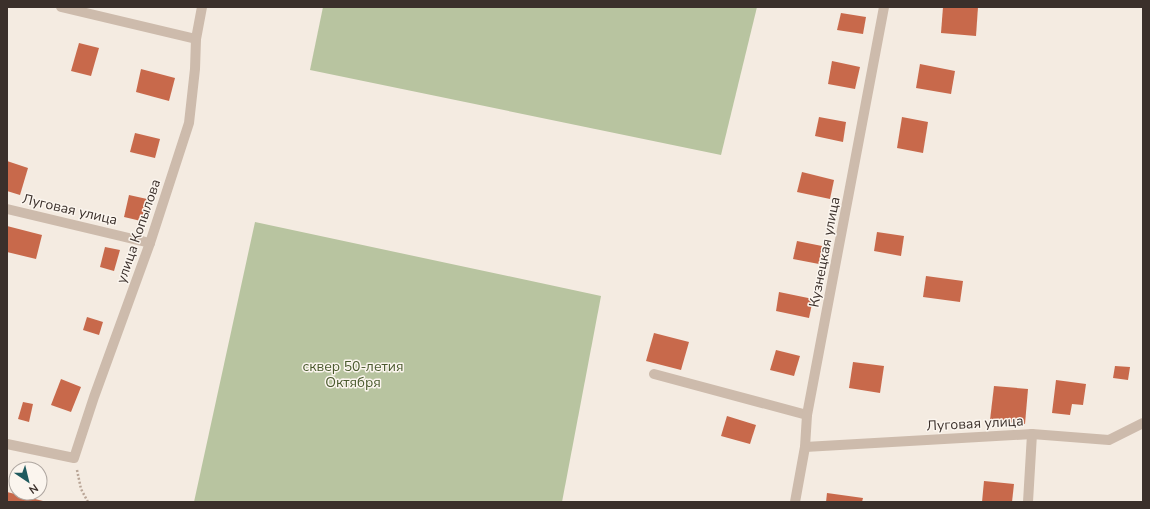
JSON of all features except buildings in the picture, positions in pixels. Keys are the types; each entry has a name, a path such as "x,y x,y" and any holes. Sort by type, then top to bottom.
{"street":[{"path":"61,7 196,39"},
{"name":"улица Копылова","path":"74,458 94,397 150,243 189,123 195,69 196,39 202,7"},
{"name":"Кузнецкая улица","path":"795,502 805,447 807,415 884,7"},
{"name":"Луговая улица","path":"7,209 150,243"},
{"path":"654,374 807,415"},
{"name":"Луговая улица","path":"805,447 1032,434 1109,440 1143,423"},
{"path":"1028,502 1032,434"},
{"path":"7,444 74,458"}],"path":[{"path":"74,458 81,489 88,502"}],"green space":[{"path":"323,7 757,7 721,155 310,70"},
{"name":"сквер 50-летия Октября","path":"255,222 601,296 562,502 194,502"}]}
